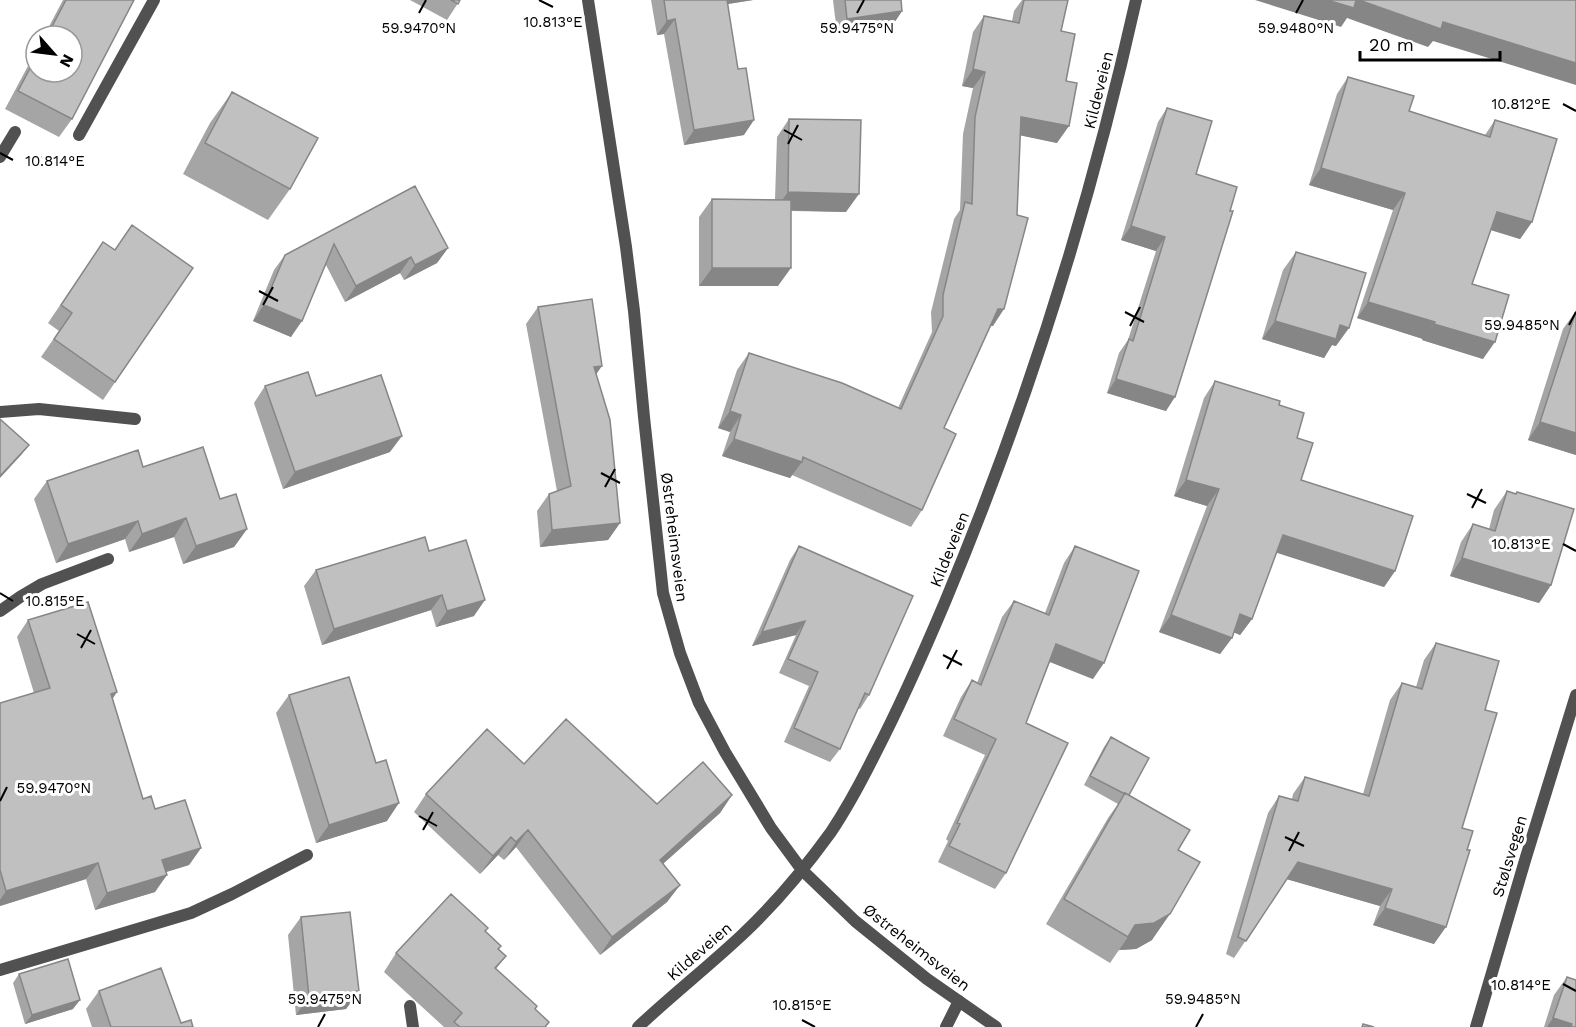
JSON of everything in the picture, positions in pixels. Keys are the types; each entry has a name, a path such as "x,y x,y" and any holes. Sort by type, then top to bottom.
{"street":[{"path":"79,135 154,0"},
{"name":"Østreheimsveien","path":"588,0 630,279 663,593 680,652 699,703 725,752 771,828 802,870 855,921 927,979 996,1027"},
{"name":"Kildeveien","path":"638,1027 743,934 802,870 831,831 857,789 888,730 924,651 991,488 1063,279 1105,130 1136,0"},
{"path":"0,157 15,132"},
{"path":"0,412 39,409 135,419"},
{"path":"0,611 42,584 108,559"},
{"name":"Stølsvegen","path":"1476,1027 1576,695"},
{"path":"0,970 190,913 306,855"},
{"path":"946,1027 959,1001"},
{"path":"410,1006 413,1027"}],"building":[{"path":"66,0 134,0 72,119 18,91 24,80 24,84 84,84 84,24 53,24"},
{"path":"664,0 727,0 738,69 746,68 754,120 694,130 675,19 667,21"},
{"path":"845,0 901,0 902,11 847,19"},
{"path":"1024,0 1068,0 1061,31 1075,34 1066,81 1077,83 1069,126 1021,117 1017,215 1028,218 1004,309 998,309 944,428 956,434 922,510 803,457 802,462 734,439 741,415 730,411 749,353 842,383 901,409 943,316 943,295 965,202 972,204 975,117 985,72 973,69 984,16 1019,23"},
{"path":"1327,0 1356,0 1354,8"},
{"path":"1359,0 1576,0 1576,63 1443,22 1441,29"},
{"path":"1348,77 1414,96 1409,111 1490,137 1495,120 1557,139 1532,222 1497,212 1472,284 1509,295 1495,342 1368,302 1405,193 1321,168"},
{"path":"232,92 318,138 290,189 205,143"},
{"path":"1167,108 1212,121 1196,174 1237,187 1230,211 1233,211 1175,397 1116,379 1129,339 1133,341 1165,237 1131,226"},
{"path":"789,119 861,120 859,194 788,192"},
{"path":"415,186 448,248 415,265 411,257 356,286 334,244 302,321 264,305 285,255"},
{"path":"712,199 791,200 791,268 712,268"},
{"path":"132,225 193,268 115,382 54,339 72,313 61,305 103,242 115,250"},
{"path":"1296,252 1366,273 1349,328 1340,325 1336,339 1275,321"},
{"path":"592,299 602,366 594,367 610,420 620,523 552,530 549,494 571,486 538,307"},
{"path":"1576,311 1576,433 1540,422"},
{"path":"308,372 316,396 381,375 402,436 295,472 265,386"},
{"path":"1215,381 1280,401 1279,405 1304,413 1297,438 1313,443 1301,480 1413,516 1395,571 1283,535 1252,619 1240,614 1232,638 1171,615 1219,489 1186,480"},
{"path":"0,419 29,445 0,476"},
{"path":"203,447 220,499 236,494 247,529 196,546 186,518 142,534 138,521 68,544 47,481 138,450 143,467"},
{"path":"1507,491 1574,509 1551,585 1462,558 1473,524 1495,531"},
{"path":"425,537 429,551 466,540 485,600 447,611 442,595 334,629 316,570"},
{"path":"799,546 913,596 869,695 865,693 840,749 794,728 818,672 788,659 805,621 762,632"},
{"path":"1075,546 1139,571 1104,663 1056,644 1026,723 1068,743 1006,873 949,846 960,824 957,823 996,739 954,719 972,680 981,685 1014,601 1049,615"},
{"path":"88,602 117,692 111,694 143,799 151,796 155,809 185,800 201,848 162,860 167,875 107,893 98,863 6,891 0,870 0,703 50,688 28,620"},
{"path":"1436,643 1499,661 1485,710 1497,713 1462,828 1473,831 1467,850 1470,850 1446,927 1385,908 1392,889 1298,862 1246,941 1238,937 1279,796 1298,801 1305,777 1369,796 1402,683 1422,689"},
{"path":"349,677 376,763 386,760 399,803 329,825 289,695"},
{"path":"566,719 657,804 703,762 732,795 660,860 680,885 612,937 528,830 516,842 511,837 493,856 426,794 487,729 524,764"},
{"path":"1111,737 1149,758 1129,795 1090,776"},
{"path":"1125,793 1190,830 1178,850 1200,862 1170,914 1154,923 1135,925 1128,937 1064,899"},
{"path":"451,894 488,928 485,931 501,946 498,949 506,956 495,968 537,1006 535,1009 549,1022 545,1027 460,1027 454,1022 462,1013 396,953"},
{"path":"350,912 359,991 309,997 301,917"},
{"path":"68,959 80,1000 32,1015 19,974"},
{"path":"161,968 181,1023 191,1020 193,1027 111,1027 99,991"},
{"path":"1567,977 1576,980 1576,1027 1571,1027 1572,1024 1553,1018"}]}
